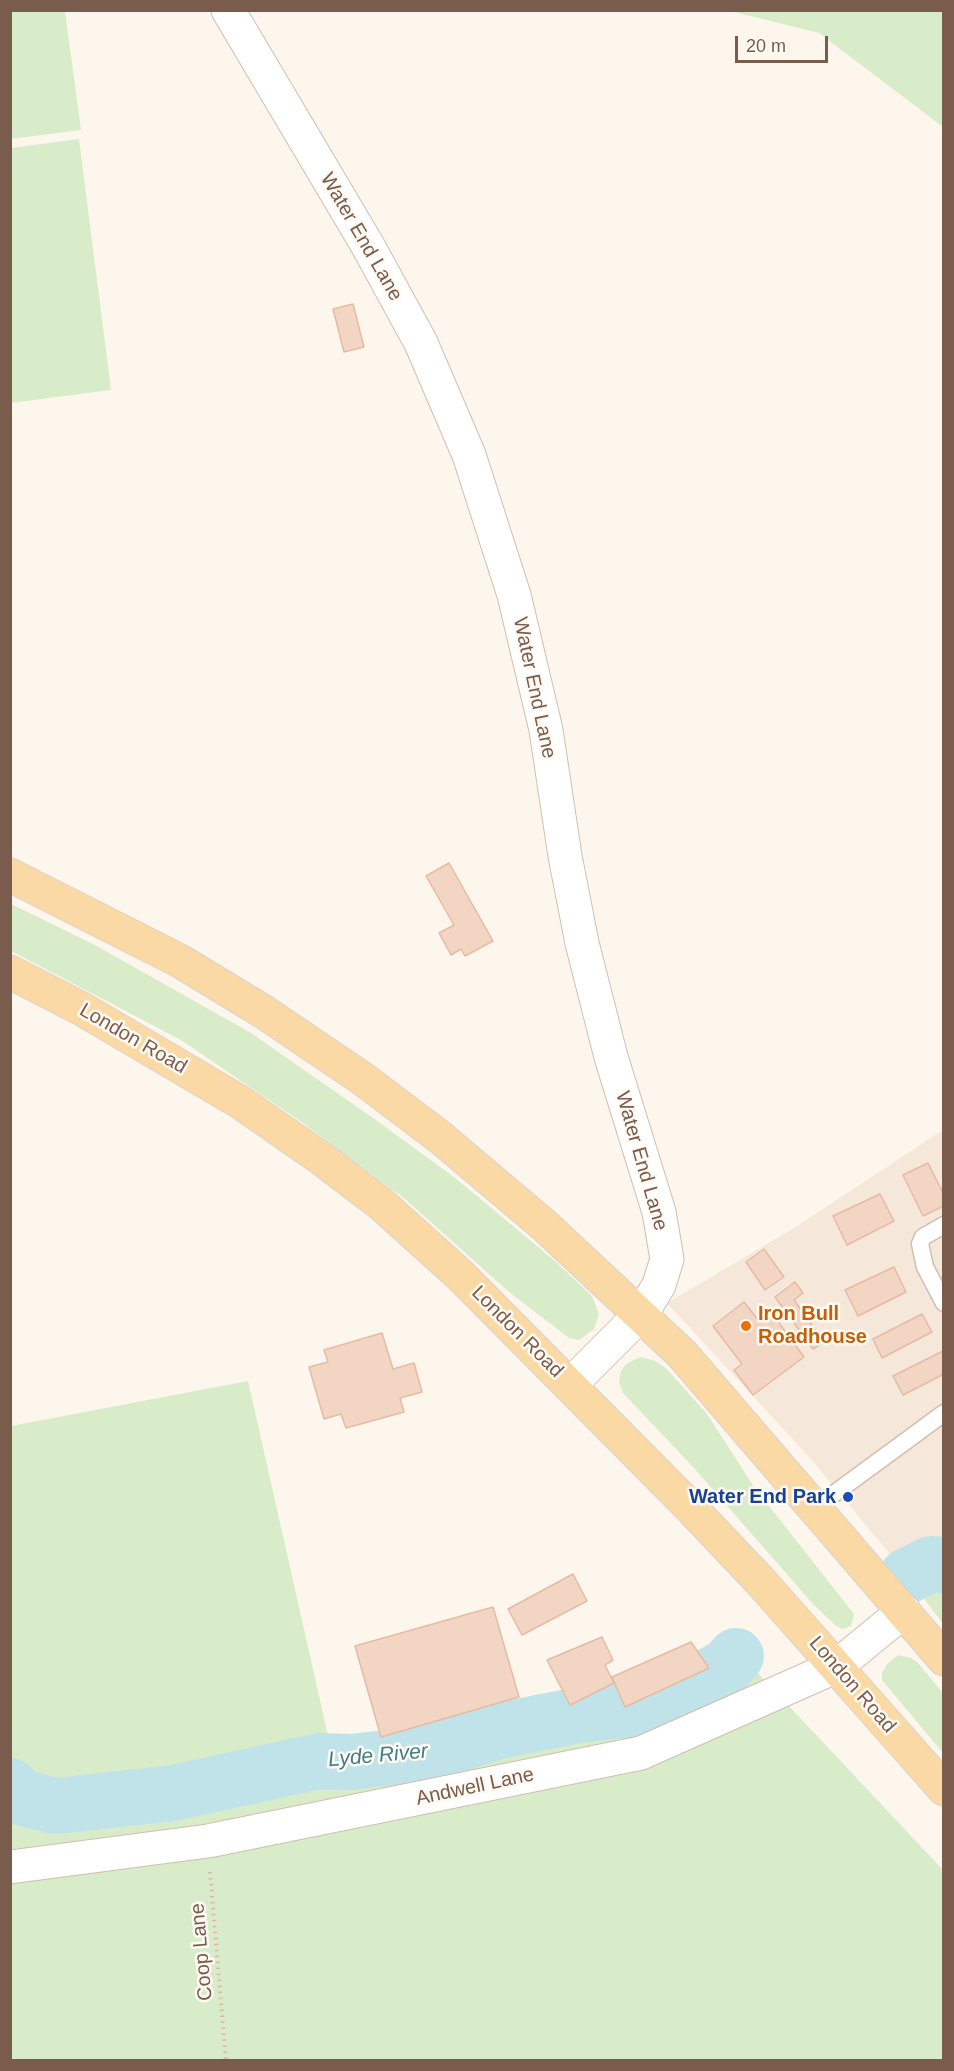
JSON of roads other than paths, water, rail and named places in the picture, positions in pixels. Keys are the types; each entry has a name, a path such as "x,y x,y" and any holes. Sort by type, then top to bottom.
{"main road":[{"path":"10,875 180,961 264,1012 363,1079 441,1138 642,1313 682,1354 816,1507 944,1659"},
{"name":"London Road","path":"10,972 164,1056 240,1102 380,1203 460,1275 762,1583 944,1789"}],"street":[{"name":"Water End Lane","path":"228,10 368,246 421,343 469,455 514,595 546,730 564,856 582,943 611,1057 661,1224 667,1259 659,1285 642,1313 570,1385"},
{"name":"Andwell Lane","path":"10,1867 208,1841 641,1753 837,1666 904,1611"}],"lane":[{"path":"944,1225 923,1237 920,1244 925,1267 944,1303"},
{"path":"816,1507 944,1413"}],"waterway":[{"name":"Lyde River","path":"907,1576 931,1564 944,1565"},
{"name":"Lyde River","path":"10,1786 23,1798 56,1806 173,1793 319,1761 352,1762 428,1753 503,1730 579,1715 639,1708 692,1686 727,1666 736,1656"}],"place":[{"name":"Iron Bull Roadhouse","path":"746,1326"},
{"name":"Water End Park","path":"848,1497"}]}
